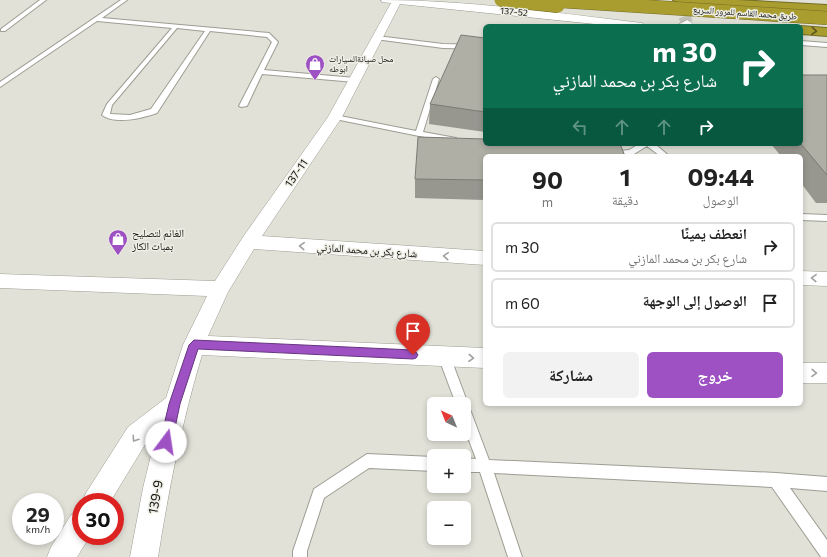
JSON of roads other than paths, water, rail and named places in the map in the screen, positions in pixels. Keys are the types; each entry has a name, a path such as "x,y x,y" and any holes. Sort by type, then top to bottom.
{"highway":[{"path":"501,0 732,24"},
{"name":"طريق محمد القاسم للمرور السريع","path":"544,0 827,18"},
{"name":"طريق محمد القاسم للمرور السريع","path":"679,0 827,9"},
{"path":"803,30 827,32"}],"street":[{"name":"137-52","path":"392,0 625,24"},
{"name":"137-11","path":"194,345 220,289 249,242 335,117 377,38 392,0"},
{"name":"شارع بكر بن محمد المازني","path":"249,242 483,258"},
{"path":"803,278 827,279"},
{"path":"0,281 220,289"},
{"path":"194,345 483,358"},
{"name":"139-9","path":"144,557 156,488 175,404 194,345"},
{"path":"803,373 827,373"},
{"path":"101,493 137,435 175,404"},
{"path":"61,557 72,539"}],"lane":[{"path":"3,30 43,0"},
{"path":"0,85 124,0"},
{"path":"97,19 269,35 275,42 243,106"},
{"path":"176,26 109,104 106,115 124,119 142,117 154,111 210,29"},
{"path":"377,38 443,46 483,48"},
{"path":"803,43 827,46"},
{"path":"260,72 355,80"},
{"path":"419,134 436,79"},
{"path":"335,117 461,141"},
{"path":"604,154 631,152 642,146"},
{"path":"653,146 663,154"},
{"path":"803,217 827,218"},
{"path":"444,356 459,397"},
{"path":"471,429 515,557"},
{"path":"300,557 300,551 319,494 367,461 427,464"},
{"path":"471,465 776,480 827,484"},
{"path":"776,480 827,553"}],"tunnel":[{"path":"678,0 687,23"}],"place":[{"name":"محل صيانةالسيارات ابوطه","path":"315,81"},
{"name":"الغانم لتصليح بمبات الكاز","path":"118,256"}]}
